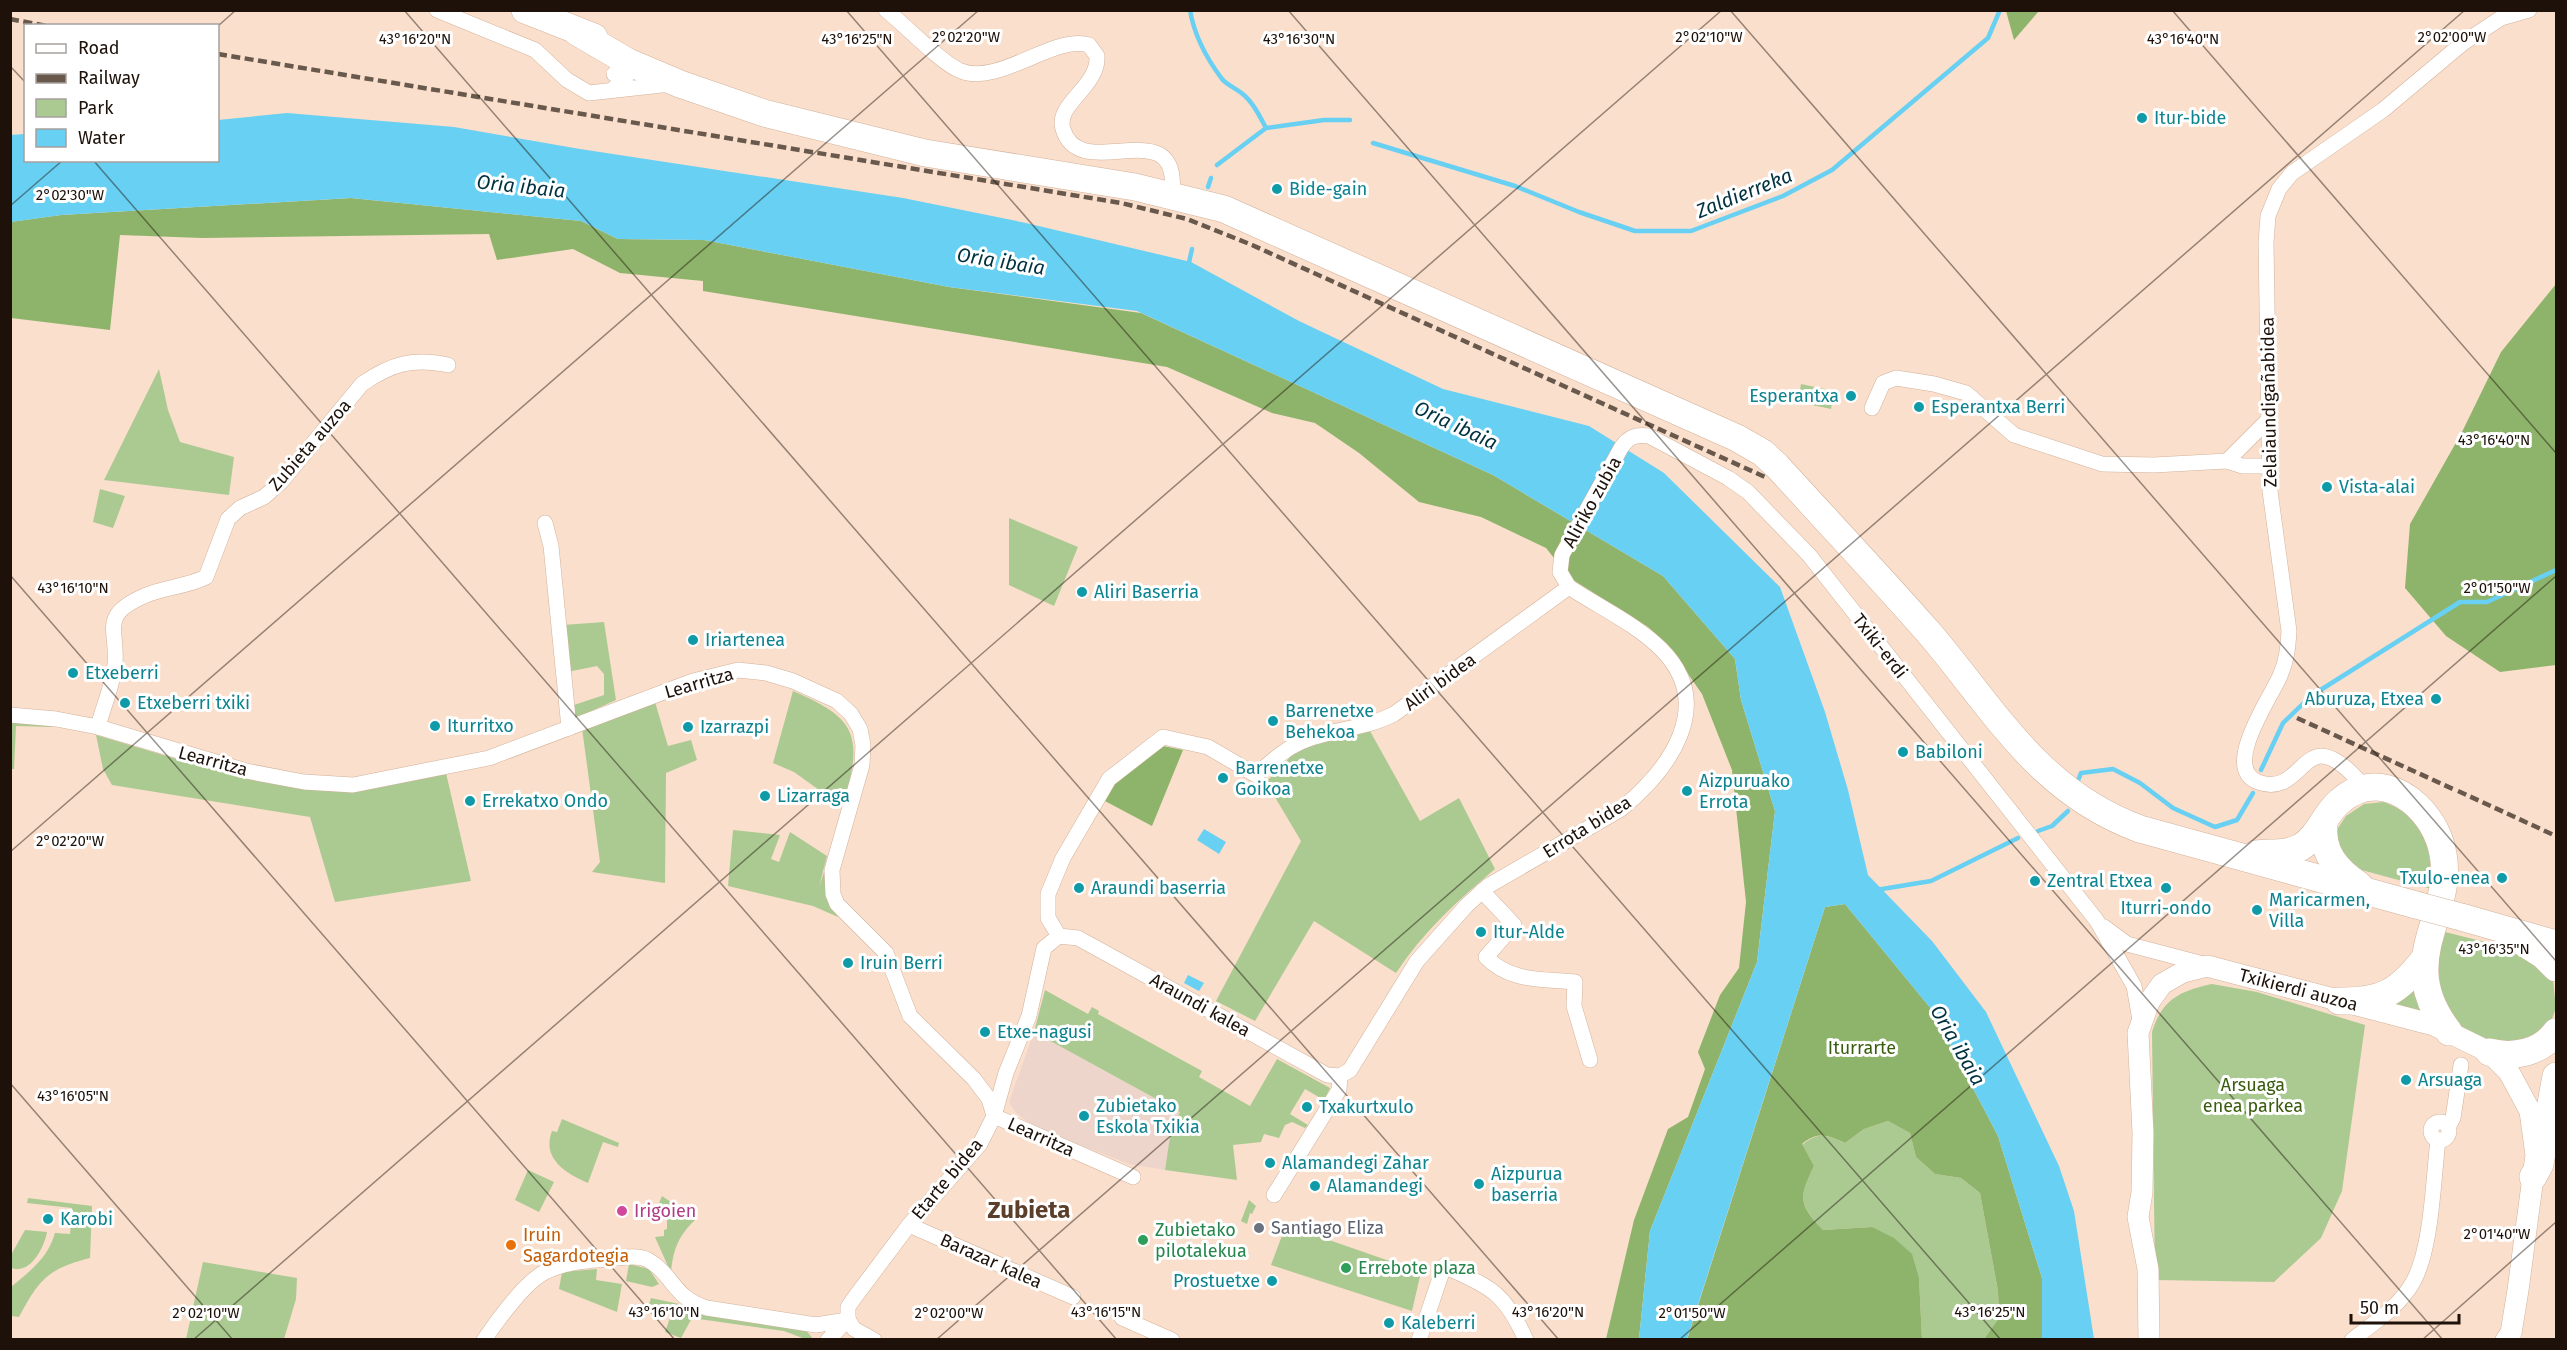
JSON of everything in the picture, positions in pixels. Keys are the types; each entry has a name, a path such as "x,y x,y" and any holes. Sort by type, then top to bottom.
{"highway":[{"path":"525,10 577,32 614,57 643,62 683,78 854,134 946,157 1172,195 1216,207 1255,221 1755,448 1777,466 1904,605 2025,751 2057,783 2093,808 2125,824 2556,944"},
{"path":"2240,857 2290,852 2313,837 2341,800 2365,788 2395,790 2413,800 2429,818 2444,857 2443,884 2425,958 2424,981 2430,1003 2449,1032"},
{"path":"2324,823 2324,840 2334,864 2346,877 2373,893"},
{"path":"2502,929 2543,955 2556,968"},
{"path":"2339,1001 2366,1000 2388,994 2405,982 2425,958"},
{"path":"2488,1052 2505,1055 2523,1053 2541,1046 2556,1032"},
{"path":"2533,1177 2540,1164 2556,1076"}],"street":[{"path":"437,10 535,51 580,89 589,93 683,78"},
{"path":"886,10 952,67 970,74 1004,68 1067,46 1089,45 1097,56 1095,72 1064,112 1062,124 1065,135 1079,146 1101,154 1138,148 1160,156 1167,162 1174,175 1172,195"},
{"name":"Zelaiaundigañabidea","path":"2365,788 2338,760 2324,754 2312,757 2288,779 2276,783 2262,783 2251,779 2244,767 2245,748 2288,654 2289,631 2270,491 2266,243 2268,216 2279,189 2292,173 2383,110 2463,43 2501,18 2529,10"},
{"path":"604,92 626,78 614,57"},
{"name":"Zubieta auzoa","path":"98,727 115,664 111,633 116,615 128,603 147,595 192,584 206,577 228,519 240,508 264,497 280,482 362,384 378,373 401,363 424,360 448,365"},
{"path":"1872,408 1882,383 1896,378 1934,384 1966,393 2014,435 2102,464 2154,465 2227,461 2242,466 2270,466"},
{"path":"2227,461 2269,419"},
{"name":"Txiki-erdi","path":"1622,448 1631,438 1649,436 1728,478 1765,507 1809,555 2097,921"},
{"name":"Aliriko zubia","path":"1569,587 1560,572 1562,555 1622,448"},
{"path":"546,523 551,546 569,728"},
{"name":"Errota bidea","path":"1274,1195 1339,1090 1340,1076 1352,1066 1417,961 1437,935 1482,891 1621,809 1641,793 1675,750 1685,724 1687,700 1678,673 1662,650 1569,587"},
{"name":"Aliri bidea","path":"1059,936 1048,918 1048,894 1063,858 1109,779 1163,737 1208,747 1256,775 1285,750 1303,741 1372,725 1394,714 1569,587"},
{"name":"Learritza","path":"10,715 56,719 98,727 246,771 304,782 353,784 489,758 693,681 738,670 766,672 793,681 837,701 851,714 860,729 863,745 862,765 832,870 833,894 843,913 886,952 910,1016 974,1079 989,1099 994,1116 1133,1177"},
{"path":"1482,891 1514,925 1486,957 1499,970 1523,977 1575,982 1574,1006 1590,1060"},
{"path":"2097,921 2127,944 2219,968"},
{"path":"2097,921 2134,986 2140,1023"},
{"name":"Araundi kalea","path":"1059,936 1078,938 1327,1075 1340,1076"},
{"name":"Etarte bidea","path":"828,1340 848,1319 848,1307 909,1225 980,1144 994,1116 1006,1073 1029,1016 1044,948 1059,936"},
{"name":"Txikierdi auzoa","path":"2149,1340 2148,1269 2138,1216 2142,1192 2143,1133 2137,1054 2140,1023 2155,992 2172,977 2194,968 2219,968 2434,1025 2488,1052 2517,1084 2529,1111 2535,1140 2533,1177 2509,1337"},
{"path":"2352,1340 2392,1308 2410,1288 2423,1262 2438,1140 2448,1135 2448,1127 2453,1118 2461,1065"},
{"name":"Barazar kalea","path":"909,1225 1073,1297"},
{"path":"484,1340 504,1312 544,1272 574,1262 630,1257 646,1259 659,1268 676,1291 691,1303 707,1308 816,1325 848,1319 854,1329 874,1340"},
{"path":"1419,1340 1444,1266 1489,1287 1503,1298 1515,1314 1526,1340"},
{"path":"1122,1318 1172,1340"}],"shaded area":[{"path":"1034,1032 1180,1112 1171,1130 1165,1170 1129,1164 1036,1128 1016,1113 1009,1102"}],"green space":[{"path":"2006,10 2039,11 2014,40"},
{"path":"351,198 581,221 618,239 704,240 949,287 1141,313 1493,475 1663,576 1735,659 1741,700 1775,811 1757,962 1650,1231 1639,1339 1606,1339 1634,1220 1668,1129 1688,1117 1705,1069 1698,1052 1720,995 1739,968 1746,902 1732,770 1702,694 1668,645 1648,627 1570,578 1546,548 1481,517 1419,502 1359,453 1315,423 1272,413 1167,367 703,291 703,281 620,273 573,249 497,260 489,234 202,238 120,235 110,330 11,318 10,222 61,215"},
{"path":"2556,284 2556,665 2500,672 2446,636 2405,588 2410,524 2462,432 2501,352"},
{"path":"159,369 168,410 180,442 234,457 229,495 104,480"},
{"path":"1801,384 1834,391 1831,409 1798,402"},
{"path":"100,489 125,496 113,528 93,522"},
{"path":"1009,518 1078,547 1054,606 1009,585"},
{"path":"604,622 616,700 576,718 572,712 574,705 604,695 604,674 597,666 567,672 563,625"},
{"path":"793,691 831,711 843,721 850,733 853,762 844,804 840,805 794,772 773,763"},
{"path":"655,702 668,746 691,740 697,760 666,773 665,883 592,872 600,862 582,728"},
{"path":"11,722 52,723 52,727 16,726 14,769 11,769"},
{"path":"1370,731 1420,821 1459,798 1495,869 1442,917 1396,973 1314,921 1255,1021 1216,1001 1301,841 1266,782 1301,746"},
{"path":"96,735 173,758 280,784 446,773 471,881 335,902 310,817 112,785 103,769"},
{"path":"1158,745 1183,750 1152,826 1103,800 1116,775"},
{"path":"2384,802 2410,817 2424,836 2430,859 2432,889 2354,868 2337,843 2338,828 2346,816 2364,804"},
{"path":"733,830 780,835 771,859 779,862 790,832 827,856 819,887 824,872 828,902 838,917 813,906 728,886"},
{"name":"Iturrarte","path":"1845,904 1932,1010 1998,1136 2042,1278 2042,1339 1984,1339 1999,1318 1998,1291 1980,1193 1961,1178 1935,1174 1916,1157 1910,1133 1888,1121 1864,1129 1845,1143 1833,1138 1818,1136 1802,1144 1814,1166 1805,1186 1804,1201 1809,1214 1823,1230 1872,1227 1894,1238 1912,1254 1919,1278 1922,1339 1687,1340 1825,907"},
{"path":"2445,932 2517,950 2553,980 2556,1008 2547,1032 2516,1047 2474,1037 2454,1022 2434,973"},
{"path":"2419,975 2430,1016 2381,1004"},
{"name":"Arsuaga enea parkea","path":"2212,984 2257,992 2365,1025 2342,1191 2321,1238 2274,1282 2155,1280 2152,1032 2161,1012 2174,998"},
{"path":"1045,990 1088,1014 1092,1007 1099,1011 1098,1014 1202,1071 1199,1077 1250,1106 1277,1059 1330,1088 1324,1100 1305,1089 1290,1114 1308,1125 1305,1128 1292,1122 1285,1125 1279,1138 1264,1134 1261,1142 1233,1145 1237,1180 1165,1170 1171,1130 1180,1112 1034,1032"},
{"path":"562,1119 619,1143 618,1147 603,1142 588,1183 564,1170 550,1150 552,1131 557,1132"},
{"path":"1888,1121 1910,1133 1916,1157 1935,1174 1961,1178 1980,1193 1998,1291 1999,1318 1984,1339 1922,1339 1919,1278 1872,1227 1823,1230 1805,1207 1803,1193 1814,1166 1802,1145 1818,1136 1833,1138 1845,1143 1864,1129"},
{"path":"528,1170 554,1182 539,1212 515,1200"},
{"path":"662,1196 696,1219 678,1243 671,1273 655,1237 664,1236 664,1230 667,1229 667,1209 657,1208"},
{"path":"28,1198 92,1206 90,1258 64,1266 47,1277 33,1293 19,1317 11,1316 11,1287 43,1257 55,1233 70,1234 72,1208 27,1203"},
{"path":"1249,1200 1256,1206 1252,1214 1250,1213 1247,1224 1241,1221"},
{"name":"Errebote plaza","path":"1286,1225 1421,1272 1412,1311 1271,1265"},
{"path":"25,1230 47,1232 43,1245 30,1264 24,1268 11,1268 11,1255"},
{"path":"203,1262 297,1278 296,1299 284,1339 186,1339"},
{"path":"629,1264 649,1269 659,1284 652,1287 626,1281"},
{"path":"597,1269 596,1280 622,1284 617,1312 559,1289 562,1272"},
{"path":"651,1298 684,1305 706,1314 806,1330 813,1339 805,1339 784,1331 692,1318 681,1338 665,1332 670,1318 669,1309 649,1304"}],"water":[{"name":"Oria ibaia","path":"287,113 454,127 580,149 903,198 1026,223 1191,262 1299,321 1443,389 1589,426 1664,473 1780,587 1825,712 1848,790 1868,875 1932,941 1986,1012 2059,1166 2074,1211 2094,1339 2042,1339 2042,1278 1998,1136 1932,1010 1845,904 1825,907 1687,1339 1639,1339 1650,1231 1757,962 1775,811 1741,700 1735,659 1663,576 1493,475 1137,311 949,287 704,240 618,239 581,221 351,198 61,215 11,222 10,135 24,134 24,162 219,162 219,120"},
{"path":"1204,829 1226,842 1219,854 1197,840"},
{"path":"1188,975 1204,983 1199,991 1184,983"}],"waterway":[{"path":"1190,10 1198,38 1211,63 1224,81 1249,100 1266,128"},
{"name":"Zaldierreka","path":"1373,143 1515,186 1579,212 1635,231 1691,231 1783,196 1832,170 1988,38 2000,10"},
{"path":"1217,165 1266,128 1324,120 1350,120"},
{"path":"1208,187 1211,178"},
{"path":"1188,267 1192,249"},
{"path":"2261,770 2283,723 2311,696 2460,602 2487,602 2556,570"},
{"path":"2077,783 2081,773 2113,769 2140,783 2173,808 2215,827 2237,820 2253,793"},
{"path":"2038,831 2052,826 2068,811"},
{"path":"1876,890 1931,881 2018,838"}],"railway":[{"path":"10,19 36,24"},
{"path":"219,54 1121,203 1187,219 1252,245 1765,477"},
{"path":"2297,718 2453,789"},
{"path":"2458,791 2556,836"}],"place":[{"name":"Itur-bide","path":"2142,118"},
{"name":"Bide-gain","path":"1277,189"},
{"name":"Esperantxa","path":"1851,396"},
{"name":"Esperantxa Berri","path":"1919,407"},
{"name":"Vista-alai","path":"2327,487"},
{"name":"Aliri Baserria","path":"1082,592"},
{"name":"Iriartenea","path":"693,640"},
{"name":"Etxeberri","path":"73,673"},
{"name":"Aburuza, Etxea","path":"2436,699"},
{"name":"Etxeberri txiki","path":"125,703"},
{"name":"Barrenetxe Behekoa","path":"1273,721"},
{"name":"Iturritxo","path":"435,726"},
{"name":"Izarrazpi","path":"688,727"},
{"name":"Babiloni","path":"1903,752"},
{"name":"Barrenetxe Goikoa","path":"1223,778"},
{"name":"Aizpuruako Errota","path":"1687,791"},
{"name":"Lizarraga","path":"765,796"},
{"name":"Errekatxo Ondo","path":"470,801"},
{"name":"Txulo-enea","path":"2502,878"},
{"name":"Zentral Etxea","path":"2035,881"},
{"name":"Araundi baserria","path":"1079,888"},
{"name":"Iturri-ondo","path":"2166,888"},
{"name":"Maricarmen, Villa","path":"2257,910"},
{"name":"Itur-Alde","path":"1481,932"},
{"name":"Iruin Berri","path":"848,963"},
{"name":"Etxe-nagusi","path":"985,1032"},
{"name":"Arsuaga","path":"2406,1080"},
{"name":"Txakurtxulo","path":"1307,1107"},
{"name":"Zubietako Eskola Txikia","path":"1084,1116"},
{"name":"Alamandegi Zahar","path":"1270,1163"},
{"name":"Aizpurua baserria","path":"1479,1184"},
{"name":"Alamandegi","path":"1315,1186"},
{"name":"Irigoien","path":"622,1211"},
{"name":"Karobi","path":"48,1219"},
{"name":"Santiago Eliza","path":"1259,1228"},
{"name":"Zubietako pilotalekua","path":"1143,1240"},
{"name":"Iruin Sagardotegia","path":"511,1245"},
{"name":"Errebote plaza","path":"1346,1268"},
{"name":"Prostuetxe","path":"1272,1281"},
{"name":"Kaleberri","path":"1389,1323"}],"district":[{"name":"Zubieta","path":"1029,1210"}]}
